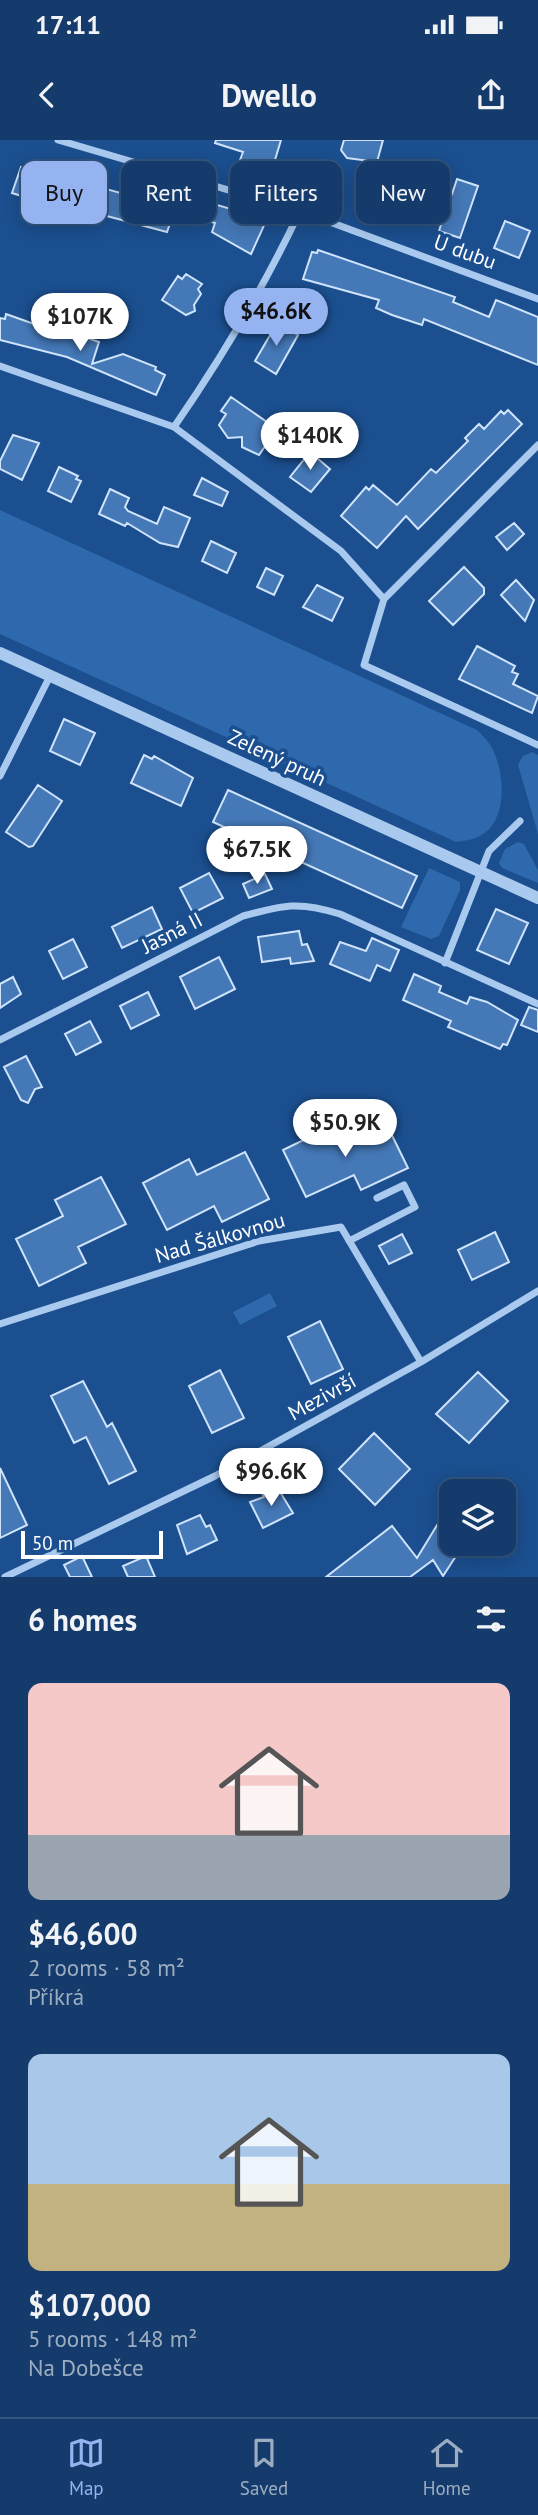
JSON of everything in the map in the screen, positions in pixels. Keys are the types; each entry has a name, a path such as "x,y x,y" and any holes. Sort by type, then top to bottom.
{"street":[{"name":"U dubu","path":"58,140 230,191"},
{"path":"174,428 247,312 294,224"},
{"name":"U dubu","path":"333,224 538,299"},
{"path":"0,366 174,428 341,551 384,599"},
{"path":"538,445 384,599 364,665 538,745"},
{"name":"Zelený pruh","path":"0,653 538,898"},
{"path":"0,776 50,676"},
{"path":"445,963 489,851 520,821"},
{"name":"Jasná II","path":"0,1040 243,916 279,906 309,904 340,914 538,1004"},
{"path":"377,1198 404,1185 415,1207 349,1241 421,1362"},
{"name":"Nad Šálkovnou","path":"0,1324 259,1241 341,1227 349,1241"},
{"name":"Mezivrší","path":"5,1577 215,1476 421,1362 538,1291"}],"shaded area":[{"path":"0,510 477,730 493,749 498,762 502,786 495,821 478,837 456,842 0,634"},
{"path":"532,752 538,755 538,834 518,765 523,756"},
{"path":"518,842 524,844 538,870 538,883 502,868 499,863 505,849"},
{"path":"429,868 460,882 460,890 439,936 431,939 401,927"},
{"path":"270,1293 277,1306 240,1325 233,1312"}],"building":[{"path":"216,140 281,140 275,161 243,161 240,160 243,152 215,143"},
{"path":"344,140 383,140 377,161 347,158 341,150"},
{"path":"21,167 21,196 12,193"},
{"path":"457,179 478,186 460,238 439,231 441,224 450,224 450,193 452,194"},
{"path":"107,189 121,193 121,220 107,216"},
{"path":"216,205 230,209 230,224 265,224 251,254 212,232 216,224"},
{"path":"505,221 530,231 519,258 494,248"},
{"path":"137,224 170,224 167,232"},
{"path":"318,250 455,297 453,302 489,317 496,300 538,317 538,365 424,319 422,325 392,315 376,308 379,300 303,279 312,252 317,253"},
{"path":"186,274 202,284 198,289 201,294 194,305 195,311 186,315 162,300 178,276 182,279"},
{"path":"6,314 79,340 81,336 99,342 92,364 123,354 156,367 155,370 165,375 156,395 67,357 0,340 0,318 5,319"},
{"path":"277,323 298,335 276,374 255,361"},
{"path":"231,397 277,429 259,455 242,447 242,437 228,438 219,425 226,414 221,411"},
{"path":"508,410 522,424 418,529 406,516 377,548 341,516 366,487 369,490 373,485 397,505 431,469 436,473 468,441 465,438 479,424 484,429 501,411 504,414"},
{"path":"13,435 39,443 22,480 0,469 0,461"},
{"path":"310,452 330,469 311,492 290,477"},
{"path":"59,467 78,476 76,479 81,481 71,502 48,491"},
{"path":"202,478 228,492 222,506 194,495"},
{"path":"110,489 129,498 125,507 128,511 157,524 164,507 190,518 178,547 160,543 127,523 125,526 99,514"},
{"path":"514,523 524,534 507,550 496,537"},
{"path":"211,541 236,553 227,573 202,561"},
{"path":"464,567 484,588 484,594 453,625 429,601"},
{"path":"266,568 283,576 274,595 257,587"},
{"path":"516,580 534,600 525,621 501,595"},
{"path":"317,585 343,598 332,621 303,607"},
{"path":"477,646 515,666 512,672 518,674 513,684 538,696 532,713 459,679"},
{"path":"64,719 95,733 80,765 50,751"},
{"path":"144,755 152,759 154,756 193,778 181,806 131,783"},
{"path":"38,785 62,801 33,846 29,847 6,832"},
{"path":"228,790 417,876 402,908 213,822"},
{"path":"209,873 223,898 193,913 180,888"},
{"path":"265,874 272,889 249,898 243,884"},
{"path":"152,907 162,929 122,948 112,927"},
{"path":"496,909 528,923 509,964 477,950"},
{"path":"299,931 302,945 307,944 314,961 291,964 290,958 262,962 258,937"},
{"path":"372,938 399,950 390,971 377,965 370,981 330,964 340,942 366,951"},
{"path":"73,939 87,967 63,979 49,951"},
{"path":"219,957 235,989 195,1009 180,977"},
{"path":"414,974 441,986 439,992 467,1004 470,997 487,1002 518,1020 507,1045 503,1044 500,1049 448,1027 451,1021 403,1000"},
{"path":"13,977 21,994 0,1008 0,984"},
{"path":"148,992 159,1015 131,1029 120,1006"},
{"path":"529,1007 538,1010 538,1032 521,1025"},
{"path":"90,1021 101,1042 76,1055 65,1034"},
{"path":"26,1056 42,1087 35,1089 28,1103 21,1100 4,1067"},
{"path":"385,1121 408,1168 361,1190 354,1175 306,1197 283,1150 330,1127 338,1143"},
{"path":"245,1152 269,1199 222,1222 214,1206 167,1230 143,1183 189,1159 197,1175"},
{"path":"101,1177 126,1224 78,1247 86,1263 39,1286 16,1239 63,1216 55,1200"},
{"path":"495,1232 509,1262 472,1280 458,1250"},
{"path":"402,1234 412,1253 389,1264 379,1246"},
{"path":"320,1321 343,1369 311,1384 288,1337"},
{"path":"220,1370 244,1418 212,1433 189,1386"},
{"path":"478,1372 508,1401 469,1443 436,1414"},
{"path":"83,1381 107,1427 112,1423 136,1471 109,1484 86,1437 74,1443 51,1396"},
{"path":"374,1433 410,1469 375,1505 339,1469"},
{"path":"0,1468 27,1525 0,1538"},
{"path":"277,1487 293,1513 263,1528 250,1502 264,1497 262,1493"},
{"path":"200,1515 206,1527 210,1525 217,1540 187,1554 177,1525"},
{"path":"439,1522 439,1556 456,1556 443,1576 433,1560 410,1577 326,1577 392,1526 417,1558"},
{"path":"82,1556 92,1577 70,1577 64,1565"},
{"path":"146,1556 155,1577 128,1577 123,1566"}]}
